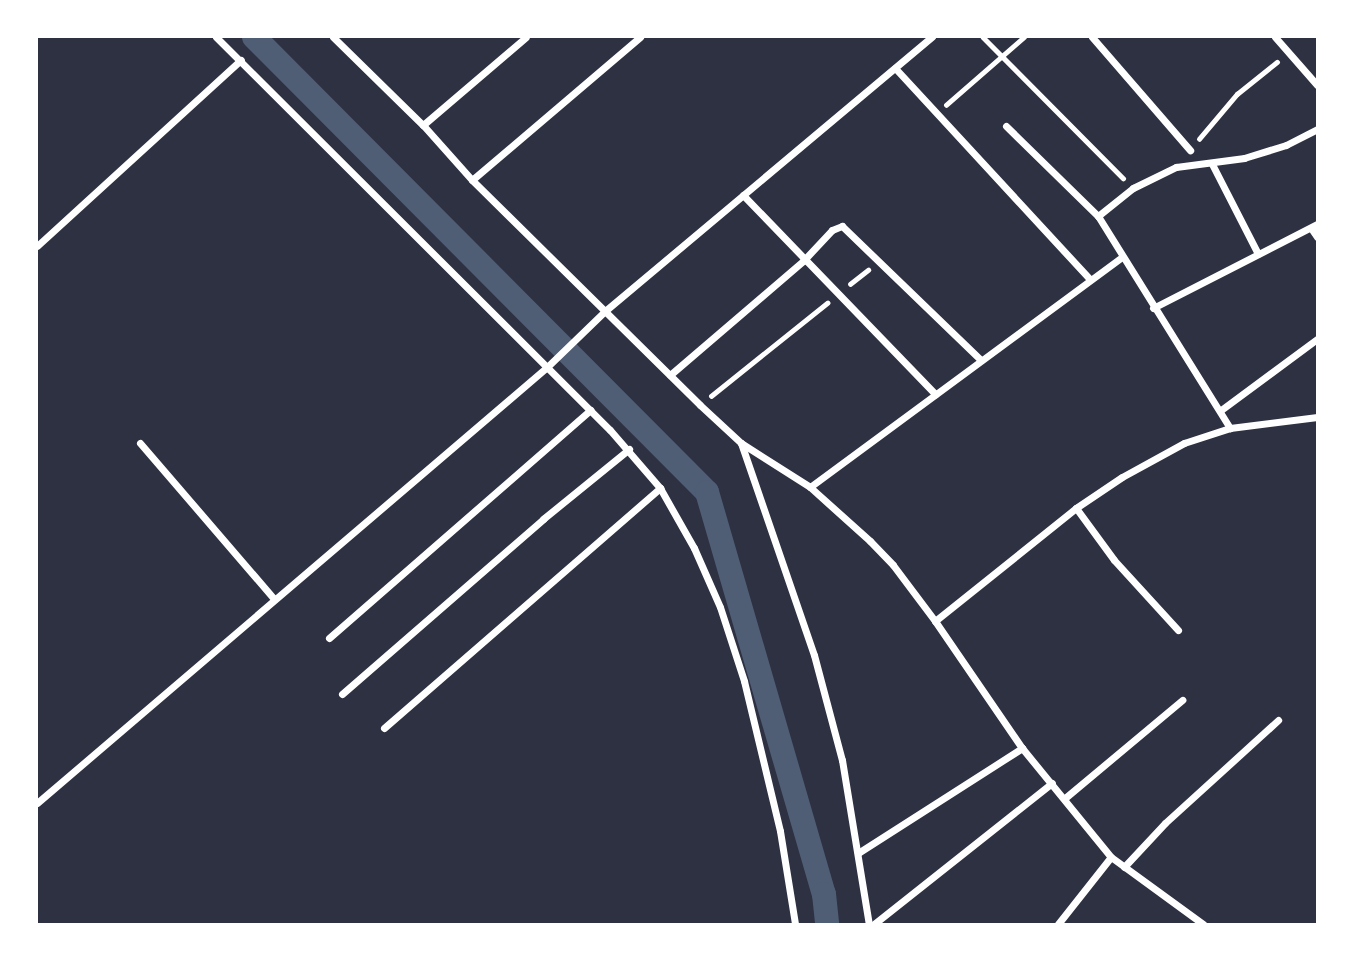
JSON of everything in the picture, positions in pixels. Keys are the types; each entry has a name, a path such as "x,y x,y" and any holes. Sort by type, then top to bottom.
{"street":[{"path":"216,37 629,449 660,488 694,548 720,607 744,681 780,831 795,924"},
{"path":"335,37 423,125 472,180 700,405 741,443 810,487 885,557 935,621 1022,748 1111,858 1190,921 1203,924"},
{"path":"423,125 526,37"},
{"path":"472,180 640,37"},
{"path":"37,803 547,368 605,311 932,37"},
{"path":"1092,37 1190,150"},
{"path":"1275,37 1317,85"},
{"path":"37,246 241,60"},
{"path":"895,68 1090,279"},
{"path":"1006,126 1098,216 1230,428"},
{"path":"1098,216 1133,188 1177,167 1212,164 1286,145 1317,129"},
{"path":"1212,164 1258,254"},
{"path":"743,195 803,261 935,394"},
{"path":"670,375 803,261 832,230 842,226 981,360"},
{"path":"1153,308 1314,226 1317,237"},
{"path":"810,487 1122,257"},
{"path":"1221,410 1317,339"},
{"path":"329,638 590,410"},
{"path":"935,621 1076,508 1122,477 1184,443 1230,428 1317,416"},
{"path":"140,443 274,599"},
{"path":"741,443 814,655 842,760 869,924"},
{"path":"342,694 515,543 629,449"},
{"path":"384,728 660,488"},
{"path":"1076,508 1125,573 1178,630"},
{"path":"1065,798 1182,700"},
{"path":"1124,867 1166,823 1278,720"},
{"path":"858,853 1022,748"},
{"path":"874,924 1052,783"},
{"path":"1058,924 1111,858"}],"path":[{"path":"983,37 1133,188"},
{"path":"936,114 1024,37"},
{"path":"1190,150 1237,94 1289,53"},
{"path":"700,405 879,260"}],"waterway":[{"path":"254,37 707,492 824,894 827,924"}]}
